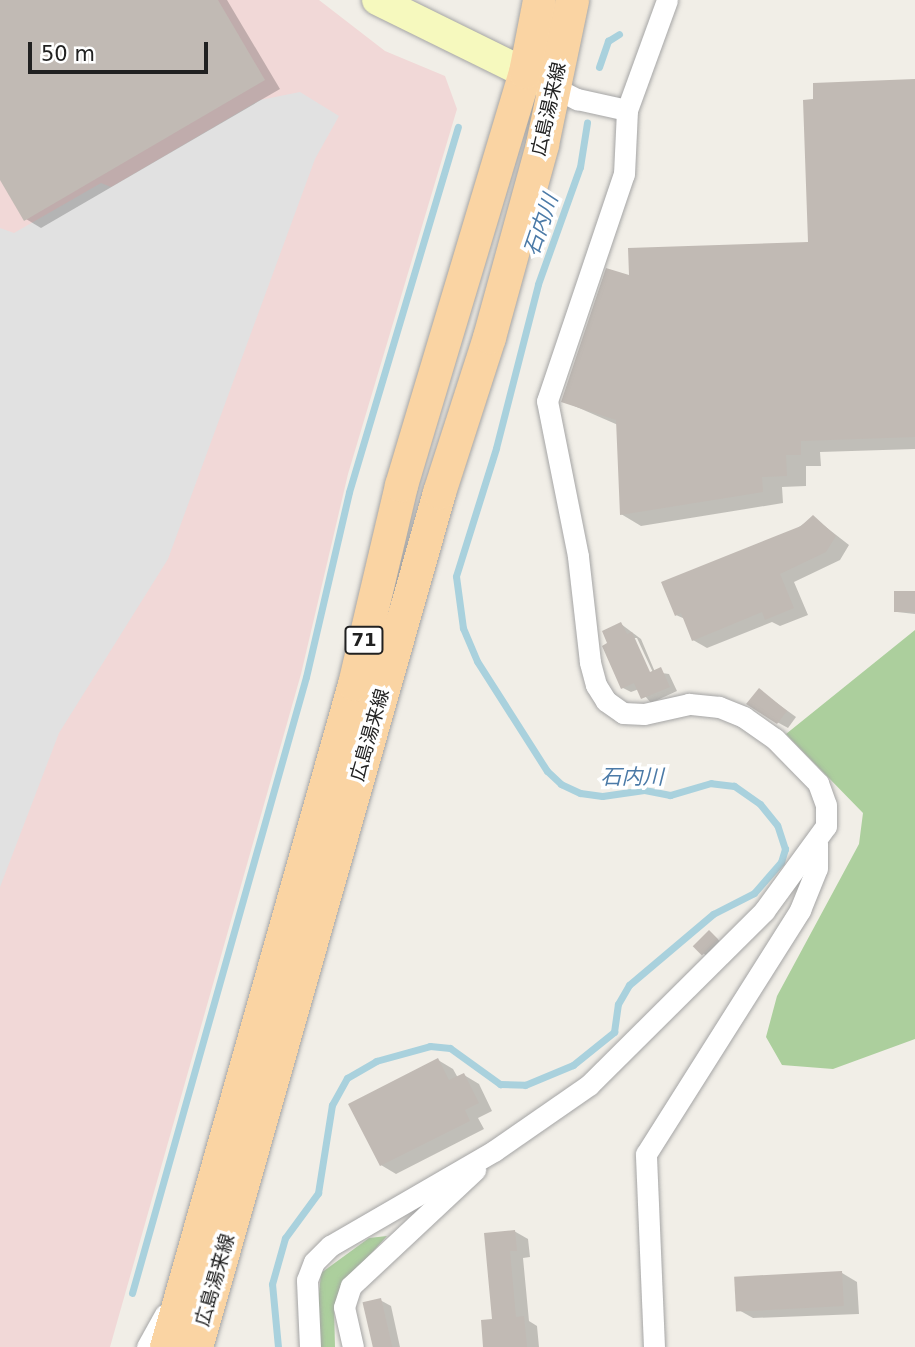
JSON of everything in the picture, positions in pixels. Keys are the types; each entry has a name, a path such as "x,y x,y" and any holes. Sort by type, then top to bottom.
{"main road":[{"name":"広島湯来線","path":"166,1347 354,684 401,485 525,72 539,0"},
{"name":"広島湯来線","path":"196,1347 413,581 489,337 555,88 572,0"}],"street":[{"path":"377,0 576,99 626,110"},
{"path":"310,1347 307,1280 314,1262 330,1246 494,1151 589,1085 764,911 817,843 825,826 827,805 818,783 775,739 744,717 719,707 689,704 644,714 623,713 606,701 596,685 578,556 547,401 624,174 626,110 667,0"},
{"path":"654,1347 646,1154 800,910 817,868 817,843"},
{"path":"353,1347 344,1307 351,1286 494,1151"},
{"path":"147,1347 186,1278"}],"shaded area":[{"path":"0,0 319,0 385,51 445,76 457,109 348,474 301,674 110,1347 0,1347"},
{"path":"300,92 339,116 315,159 168,559 59,733 0,887 0,228 14,233 101,183 111,187 260,100"}],"green space":[{"path":"915,630 915,1039 833,1069 782,1065 766,1037 777,996 859,844 863,813 786,734"},
{"path":"387,1236 346,1281 334,1307 335,1347 314,1347 321,1273 369,1238"}],"building":[{"path":"0,0 218,0 265,80 24,221 0,180"},
{"path":"915,79 915,437 801,441 801,455 786,455 787,476 762,477 763,492 620,515 616,420 561,402 606,268 629,275 628,248 808,242 803,100 813,99 813,83"},
{"path":"813,515 836,536 826,552 780,574 794,608 765,620 762,612 692,641 681,613 675,616 661,582 801,526"},
{"path":"894,591 915,591 915,612 894,612"},
{"path":"621,622 627,634 632,632 650,672 661,667 670,687 641,699 634,683 621,689 602,646 607,643 602,631"},
{"path":"759,688 787,711 777,724 746,704"},
{"path":"709,930 718,939 702,955 693,946"},
{"path":"438,1058 449,1080 464,1073 479,1103 465,1110 470,1121 380,1166 348,1104"},
{"path":"515,1230 517,1251 510,1251 516,1317 524,1316 527,1347 483,1347 481,1320 492,1319 484,1233"},
{"path":"842,1271 844,1306 736,1312 734,1277"},
{"path":"381,1298 392,1347 373,1347 362,1302"}],"waterway":[{"name":"石内川","path":"599,67 608,41 619,34"},
{"name":"石内川","path":"278,1347 272,1284 285,1238 318,1193 332,1105 347,1078 376,1061 430,1046 450,1048 500,1084 525,1085 573,1065 614,1032 618,1004 629,985 713,914 754,893 781,862 785,849 777,825 760,804 734,786 711,783 670,795 644,790 602,796 580,793 561,784 547,771 477,661 463,628 456,576 496,448 538,284 580,167 587,123"},
{"path":"132,1293 306,677 349,492 458,127"}]}
